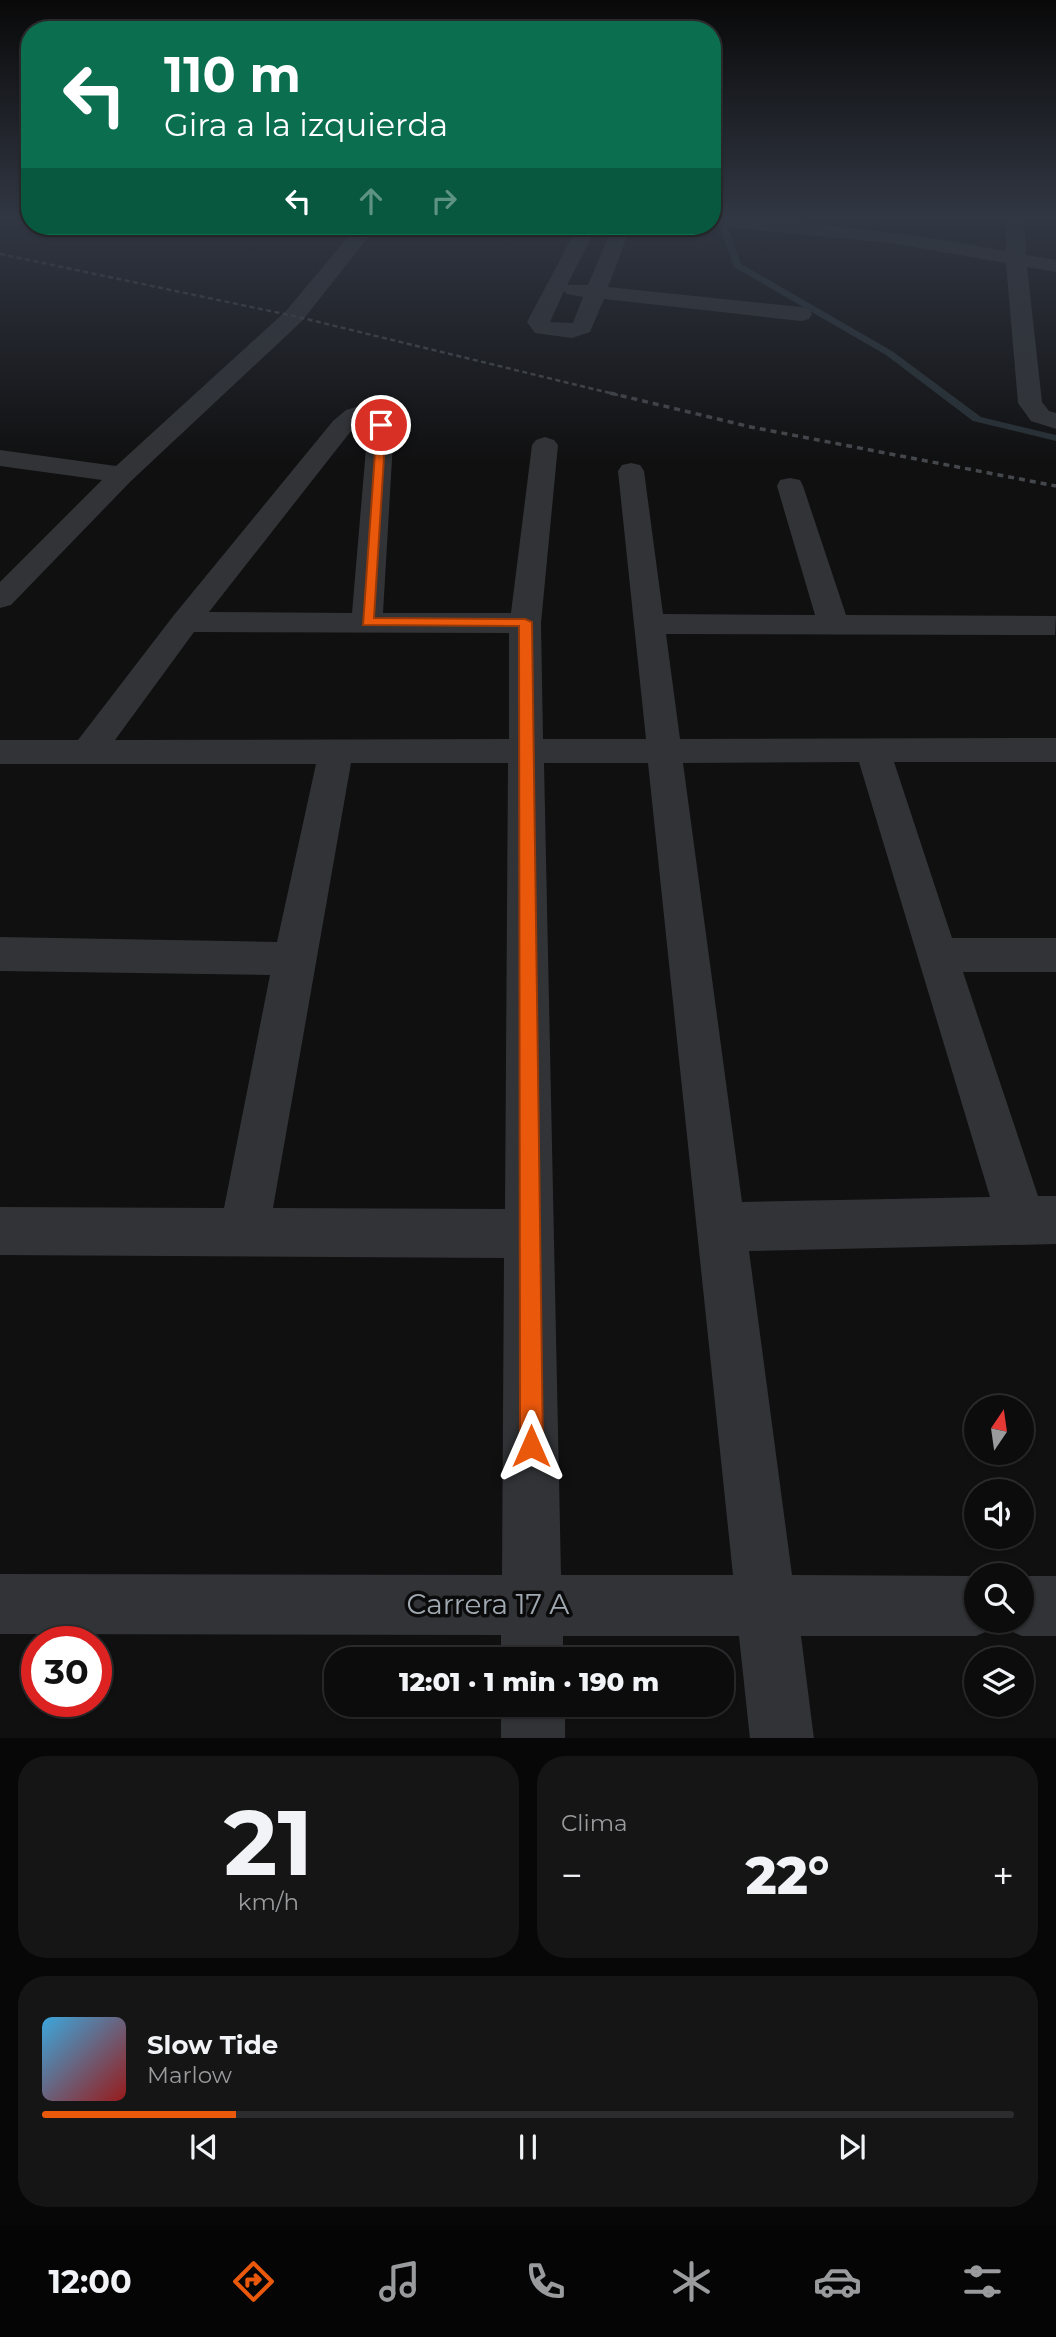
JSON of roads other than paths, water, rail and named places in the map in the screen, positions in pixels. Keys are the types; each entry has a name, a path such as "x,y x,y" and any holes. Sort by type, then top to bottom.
{"street":[{"path":"0,599 122,475 294,316 307,300"},
{"path":"549,300 538,322 543,328 556,331 572,331 582,327 595,300"},
{"path":"667,300 801,314"},
{"path":"1020,300 1030,403 1048,419"},
{"path":"87,752 185,622 347,420 352,414 362,411 380,416 381,425 367,622"},
{"path":"532,1632 525,622 545,445"},
{"path":"0,458 122,475"},
{"path":"631,471 782,1738"},
{"path":"790,486 833,624"},
{"path":"185,622 525,622"},
{"path":"650,624 1055,625"},
{"path":"0,752 1056,750"},
{"path":"244,1233 293,959 336,751"},
{"path":"722,1227 1039,1220 937,955 873,751"},
{"path":"0,954 293,959"},
{"path":"937,955 1056,955"},
{"path":"0,1231 530,1234"},
{"name":"Carrera 17 A","path":"0,1604 532,1632 766,1605 964,1605"},
{"path":"1034,1606 1056,1606"},
{"path":"533,1717 533,1738"}],"waterway":[{"path":"798,300 889,353 977,419 1056,438"}],"railway":[{"path":"219,300 618,395"},
{"path":"610,393 751,427 1056,486"}]}
